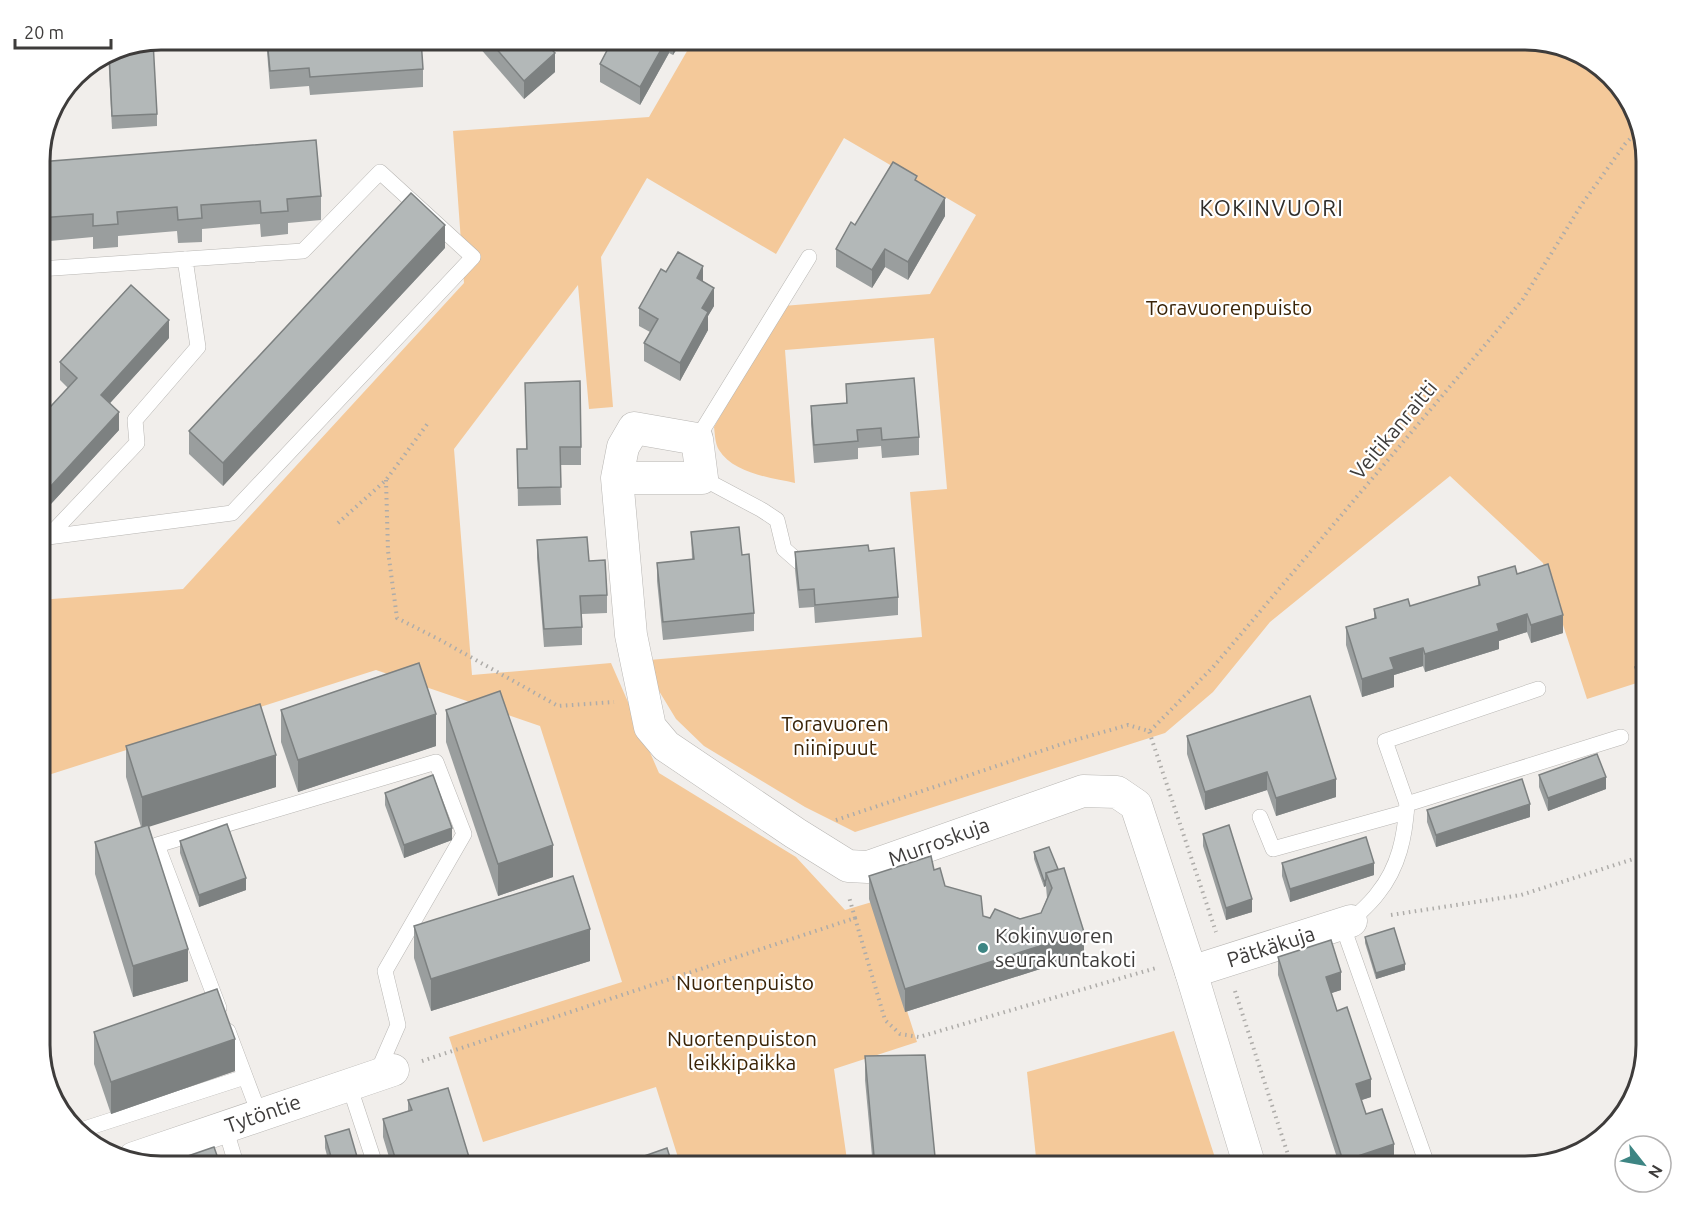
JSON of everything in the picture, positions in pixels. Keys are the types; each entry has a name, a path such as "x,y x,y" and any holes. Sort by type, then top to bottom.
{"street":[{"path":"617,478 702,478 697,439 634,428 623,447 617,478 631,635 650,727 666,746 848,866"},
{"name":"Murroskuja","path":"848,866 868,867 1083,791 1117,792 1136,805 1191,972 1247,1156"},
{"name":"Pätkäkuja","path":"1191,972 1347,922"},
{"name":"Tytöntie","path":"144,1155 373,1077"}],"lane":[{"path":"50,268 303,251 380,172 473,257 232,513 50,535"},
{"path":"697,439 809,256"},
{"path":"50,530 137,443 135,420 198,348 185,259"},
{"path":"702,478 777,520 784,549 800,563"},
{"path":"1424,1156 1347,922 1378,893 1397,862 1406,826 1406,808 1385,741 1538,689"},
{"path":"1260,817 1273,849 1621,737"},
{"path":"260,1116 158,845 436,762 464,834 385,971 398,1025 373,1077 376,1156"},
{"path":"86,1128 245,1077"},
{"path":"225,1127 234,1156"}],"path":[{"name":"Veitikanraitti","path":"1149,731 1214,666 1496,332 1522,299 1582,204 1633,136"},
{"path":"338,523 386,480 428,423"},
{"path":"386,480 388,551 397,618 558,706 645,700"},
{"path":"795,833 1088,736 1128,725 1149,731 1288,1156"},
{"path":"1347,922 1521,895 1636,858"},
{"path":"848,866 845,881 885,1020 900,1034 919,1037 1156,968 1191,972"},
{"path":"373,1077 855,918"}],"green space":[{"name":"Toravuorenpuisto","path":"688,50 1539,50 1560,55 1580,64 1598,77 1617,99 1630,125 1635,146 1636,683 1587,699 1543,563 1450,476 1270,622 1213,692 1165,733 855,832 805,807 704,746 676,719 659,691 649,660 922,637 910,492 947,489 934,338 785,350 795,483 753,473 733,464 718,448 714,427 783,306 930,294 976,215 844,138 776,254 647,178 601,257 613,407 589,409 578,285 454,449 472,675 611,663 659,773 796,857 845,910 872,902 917,1042 834,1069 846,1156 678,1156 656,1087 483,1142 449,1037 622,982 540,726 376,670 50,774 50,599 183,589 464,283 453,131 649,117"},
{"path":"1174,1031 1214,1156 1036,1156 1027,1072"}],"building":[{"path":"153,50 157,114 112,116 110,62 132,53"},
{"path":"268,50 422,50 423,69 310,77 309,68 270,71"},
{"path":"497,50 552,50 555,53 524,81"},
{"path":"607,50 661,50 640,87 600,64"},
{"path":"316,140 321,196 287,199 288,211 261,213 260,201 201,205 202,218 178,220 177,207 117,212 118,224 93,226 93,214 50,217 50,161"},
{"path":"893,162 917,176 915,180 945,198 908,262 885,249 872,270 836,249 851,222 855,225"},
{"path":"411,193 445,225 223,463 189,431"},
{"path":"678,252 703,266 697,278 714,288 702,308 708,312 680,363 644,343 658,319 639,308 661,269 666,272"},
{"path":"131,285 169,320 101,395 119,412 50,487 50,407 77,378 60,362"},
{"path":"914,378 919,437 882,440 881,428 857,430 858,441 814,445 811,406 847,403 846,384"},
{"path":"580,381 581,447 560,447 561,487 518,488 517,449 527,449 525,383"},
{"path":"739,527 742,555 749,554 754,613 663,622 657,563 694,559 691,532"},
{"path":"587,537 589,561 605,560 607,595 580,596 582,627 544,629 537,540"},
{"path":"868,545 869,551 894,548 898,597 815,605 814,589 799,590 795,552"},
{"path":"1548,564 1563,615 1531,625 1527,614 1497,624 1499,631 1425,654 1423,648 1390,658 1394,669 1362,679 1346,627 1376,618 1374,609 1408,599 1410,606 1480,585 1478,577 1515,566 1517,574"},
{"path":"419,663 436,714 298,760 281,710"},
{"path":"500,691 553,845 498,864 446,710"},
{"path":"1310,696 1336,779 1276,798 1267,772 1205,792 1187,736"},
{"path":"260,704 276,755 142,797 126,746"},
{"path":"1597,754 1606,777 1548,798 1539,775"},
{"path":"433,775 452,828 404,845 385,793"},
{"path":"1522,779 1530,804 1436,835 1427,810"},
{"path":"227,824 246,878 199,895 180,841"},
{"path":"148,825 188,949 133,966 95,842"},
{"path":"1229,825 1252,899 1226,908 1203,834"},
{"path":"1366,837 1374,863 1290,889 1282,863"},
{"path":"1049,847 1058,869 1046,873 1044,881 1034,852"},
{"name":"Kokinvuoren seurakuntakoti","path":"931,856 934,870 940,868 945,886 981,896 983,916 990,918 995,909 1020,919 1041,913 1052,888 1046,873 1064,868 1084,932 905,989 869,876"},
{"path":"573,876 590,929 431,979 414,926"},
{"path":"1394,928 1405,964 1376,973 1365,937"},
{"path":"1331,940 1341,972 1326,977 1337,1011 1347,1007 1371,1079 1356,1084 1366,1114 1382,1109 1394,1144 1358,1156 1341,1156 1278,957"},
{"path":"217,989 235,1039 111,1082 94,1032"},
{"path":"925,1055 935,1156 874,1156 865,1056"},
{"path":"448,1088 469,1156 395,1156 383,1119 412,1110 408,1100"},
{"path":"349,1129 357,1156 331,1156 325,1136"},
{"path":"214,1147 217,1156 188,1156"},
{"path":"667,1148 670,1156 644,1156"}],"place":[{"name":"Kokinvuoren seurakuntakoti","path":"983,948"}],"district":[{"name":"KOKINVUORI","path":"1272,208"}],"park label":[{"name":"Toravuoren niinipuut","path":"835,736"},
{"name":"Nuortenpuisto","path":"745,983"},
{"name":"Nuortenpuiston leikkipaikka","path":"742,1051"}]}
